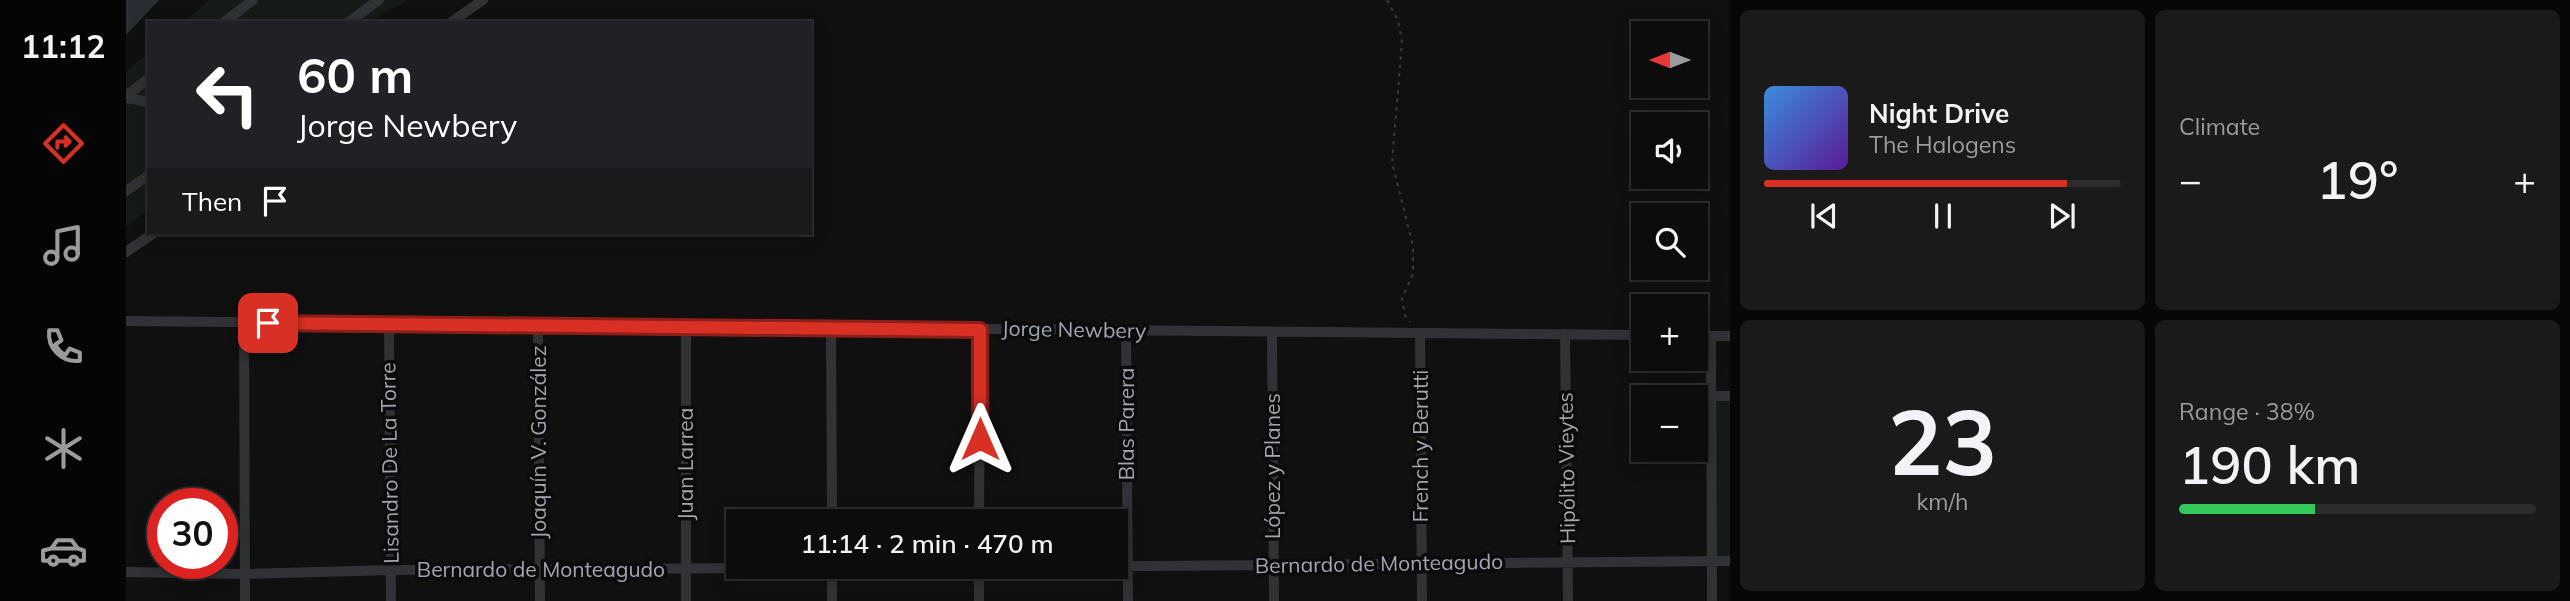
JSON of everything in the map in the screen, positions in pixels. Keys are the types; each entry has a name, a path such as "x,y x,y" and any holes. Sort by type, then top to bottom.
{"street":[{"path":"226,21 253,0"},
{"path":"453,21 483,0"},
{"path":"349,21 372,2"},
{"path":"126,97 147,80"},
{"path":"126,97 147,102"},
{"path":"126,191 147,176"},
{"path":"126,252 151,235"},
{"name":"Jorge Newbery","path":"126,321 1631,335"},
{"path":"244,323 245,601"},
{"name":"Lisandro De La Torre","path":"389,324 391,601"},
{"name":"Joaquín V. González","path":"538,326 540,601"},
{"name":"Juan Larrea","path":"685,601 686,327"},
{"path":"831,328 832,509"},
{"path":"979,509 980,330"},
{"name":"Blas Parera","path":"1126,331 1128,509"},
{"name":"López y Planes","path":"1272,332 1274,601"},
{"name":"French y Berutti","path":"1420,333 1422,601"},
{"name":"Hipólito Vieytes","path":"1565,334 1568,601"},
{"path":"1712,601 1711,336 1730,336"},
{"path":"1711,396 1730,396"},
{"name":"Bernardo de Monteagudo","path":"1128,568 1730,561"},
{"name":"Bernardo de Monteagudo","path":"126,572 245,574 391,570 726,569"},
{"path":"832,579 832,601"},
{"path":"979,579 979,601"},
{"name":"Blas Parera","path":"1128,579 1128,601"}],"path":[{"path":"1387,0 1398,20 1402,42 1392,162 1413,246 1413,274 1402,298 1405,315 1420,333"}],"shaded area":[{"path":"126,0 159,0 126,35"},
{"path":"209,0 408,0 370,21 185,21"},
{"path":"147,54 147,211 126,227 126,72"},
{"path":"1711,396 1730,396 1730,561 1712,561"}],"route":[{"path":"268,323 980,330 980,439"}]}
